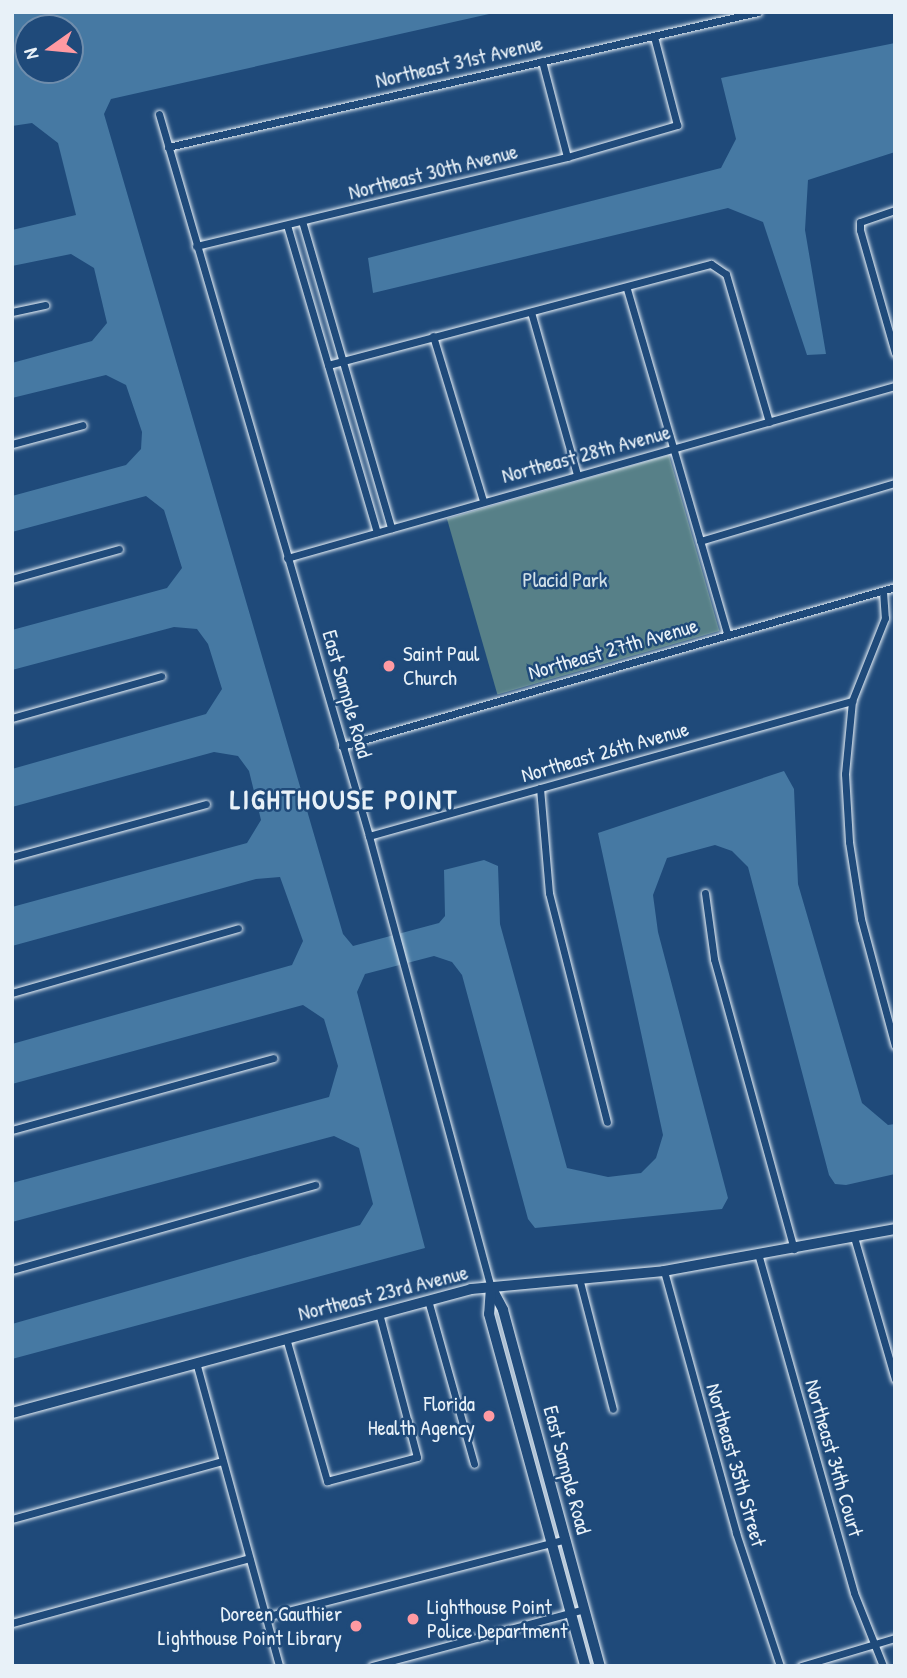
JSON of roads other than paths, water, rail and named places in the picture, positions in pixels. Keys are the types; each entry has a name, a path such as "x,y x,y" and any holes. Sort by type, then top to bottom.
{"street":[{"name":"Northeast 31st Avenue","path":"168,147 758,12"},
{"name":"Northeast 30th Avenue","path":"196,246 567,157 677,125 654,37"},
{"path":"542,61 567,157"},
{"name":"East Sample Road","path":"159,114 369,836 491,1287 503,1310 600,1666"},
{"path":"895,210 860,222 860,230 895,352"},
{"path":"302,221 391,528"},
{"path":"287,225 377,533"},
{"path":"328,365 433,336 627,289 711,264 726,274 769,422"},
{"path":"627,289 727,634"},
{"path":"12,312 45,305"},
{"path":"531,312 577,475"},
{"path":"433,336 483,501"},
{"name":"Northeast 28th Avenue","path":"287,558 895,386"},
{"path":"12,444 83,425"},
{"path":"700,541 895,483"},
{"path":"12,579 119,549"},
{"name":"Northeast 27th Avenue","path":"342,746 895,587"},
{"path":"883,591 885,618 852,701 845,774 849,842 861,919 895,1046"},
{"path":"12,718 161,676"},
{"name":"Northeast 26th Avenue","path":"369,836 852,701"},
{"path":"540,788 550,893 607,1122"},
{"path":"12,857 206,804"},
{"path":"705,893 715,959 794,1250"},
{"path":"12,993 239,928"},
{"path":"12,1130 273,1058"},
{"path":"12,1270 315,1185"},
{"name":"Northeast 23rd Avenue","path":"12,1413 428,1300 491,1287 664,1271 759,1257 895,1229"},
{"path":"854,1237 895,1379"},
{"name":"Northeast 34th Court","path":"759,1257 854,1593 883,1666"},
{"name":"Northeast 35th Street","path":"664,1271 736,1533 780,1666"},
{"path":"579,1279 613,1409"},
{"name":"East Sample Road","path":"491,1287 489,1314 585,1666"},
{"path":"428,1300 474,1464"},
{"path":"286,1337 327,1481 416,1457 379,1312"},
{"path":"195,1362 279,1666"},
{"path":"505,1373 519,1369"},
{"path":"12,1519 222,1461"},
{"path":"265,1617 551,1540 566,1539"},
{"path":"12,1623 249,1558"},
{"path":"372,1666 584,1609"},
{"path":"801,1666 895,1638"}],"water":[{"path":"12,12 498,12 111,99 104,114 343,934 353,946 439,923 445,916 444,870 484,860 498,866 500,924 567,1168 608,1177 641,1173 656,1158 663,1135 598,833 784,771 794,789 798,884 862,1103 888,1125 895,1124 895,1174 846,1185 835,1184 829,1175 748,867 732,851 715,845 667,858 653,895 658,932 728,1198 722,1209 535,1228 528,1219 462,975 452,962 434,956 365,974 357,992 425,1248 12,1359 12,1324 360,1225 373,1204 359,1148 334,1136 12,1222 12,1183 329,1097 338,1066 324,1019 303,1005 12,1084 12,1044 292,965 303,941 280,877 256,879 12,946 12,907 247,843 261,820 249,771 238,756 214,752 12,807 12,769 206,714 222,689 208,644 197,629 174,627 12,670 12,630 167,588 182,568 164,510 146,496 12,532 12,496 126,465 141,449 142,432 126,385 106,375 12,398 12,363 92,341 107,323 94,268 71,254 12,266 12,230 76,215 58,143 32,123 12,126"},
{"path":"895,43 895,152 808,180 805,230 826,354 807,355 763,222 728,208 373,293 368,258 721,168 736,139 721,78"}],"place":[{"name":"Saint Paul Church","path":"389,666"},
{"name":"Florida Health Agency","path":"489,1416"},
{"name":"Lighthouse Point Police Department","path":"413,1619"},
{"name":"Doreen Gauthier Lighthouse Point Library","path":"356,1626"}],"district":[{"name":"LIGHTHOUSE POINT","path":"344,799"}],"park label":[{"name":"Placid Park","path":"565,580"}]}
